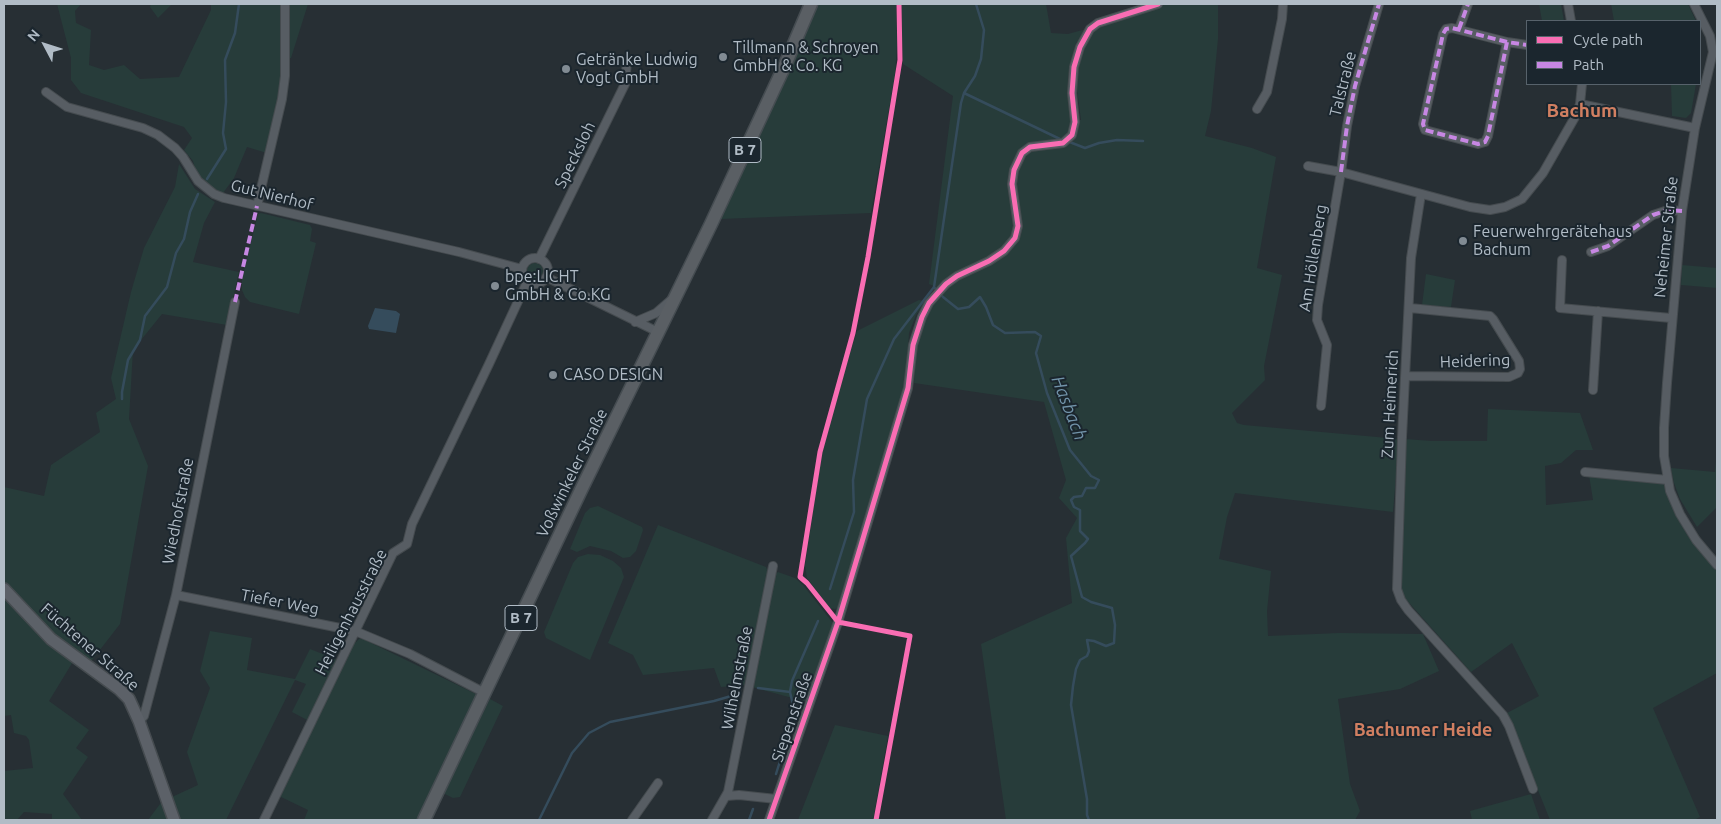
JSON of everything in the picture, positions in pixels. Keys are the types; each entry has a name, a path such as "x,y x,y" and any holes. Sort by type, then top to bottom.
{"main road":[{"name":"Voßwinkeler Straße","path":"424,820 676,295 785,65 811,4"}],"street":[{"path":"257,206 282,99 285,76 285,4"},
{"name":"Siepenstraße","path":"768,820 838,622 908,388 915,335 922,317 942,288 957,276 983,265 999,255 1012,242 1018,230 1012,184 1014,170 1025,150 1034,146 1063,143 1070,138 1075,122 1072,76 1084,37 1098,23 1158,4"},
{"path":"1257,109 1267,92 1282,19 1283,4"},
{"name":"Talstraße","path":"1341,172 1355,86 1379,4"},
{"path":"1459,29 1468,4"},
{"path":"1568,4 1571,20"},
{"name":"Neheimer Straße","path":"1694,4 1710,36 1713,52 1695,128 1682,211 1671,318 1664,456 1672,496 1680,514 1696,540 1717,565"},
{"path":"1507,42 1487,139 1478,144 1425,130 1423,124 1443,34 1449,28 1507,42 1526,44"},
{"name":"Specksloh","path":"539,259 625,84 627,61"},
{"path":"1308,166 1341,172 1481,210 1498,209 1514,204 1526,195 1543,173 1569,131 1580,104 1582,85"},
{"name":"Gut Nierhof","path":"46,92 68,107 143,128 158,135 175,148 205,188 224,198 459,252 522,269"},
{"path":"1580,104 1695,128"},
{"name":"Am Höllenberg","path":"1321,406 1327,345 1317,320 1318,305 1341,172"},
{"name":"Zum Heimerich","path":"1421,194 1411,258 1397,589 1408,610 1503,715 1533,789"},
{"path":"1591,252 1608,246 1653,215 1668,210 1682,211"},
{"path":"539,259 546,266 546,277 538,284 527,282 523,276 522,269 528,260 539,259"},
{"path":"1562,260 1560,308 1671,318"},
{"path":"546,277 658,332"},
{"name":"Heiligenhausstraße","path":"264,820 393,553 406,544 412,524 527,282"},
{"path":"635,322 662,308 676,295"},
{"name":"Wiedhofstraße","path":"139,722 144,716 176,595 235,302"},
{"name":"Heidering","path":"1406,376 1509,377 1518,373 1520,369 1518,360 1490,316 1410,308"},
{"path":"1592,390 1598,311"},
{"path":"1585,472 1668,480"},
{"name":"Wilhelmstraße","path":"712,820 727,796 774,566"},
{"name":"Füchtener Straße","path":"4,589 51,639 125,694 134,707 174,820"},
{"name":"Tiefer Weg","path":"176,595 355,631 410,654 485,693"},
{"path":"632,820 658,783"},
{"path":"727,796 748,795 776,799"}],"green space":[{"path":"57,4 81,4 75,11 76,23 91,30 89,65 104,70 124,65 140,79 179,77 211,10 211,4 283,4 282,83 267,153 247,147 234,178 223,193 212,188 196,172 193,161 184,150 192,138 184,127 81,93 71,80 71,58"},
{"path":"151,4 172,4 158,18 150,7"},
{"path":"290,4 308,4 291,58 289,58"},
{"path":"818,4 896,4 897,45 895,74 871,213 720,219 787,75"},
{"path":"901,4 1046,4 1051,33 1068,34 1086,29 1076,43 1069,68 1068,99 1073,120 1081,120 1076,83 1079,67 1087,39 1099,25 1165,4 1218,4 1218,39 1211,111 1205,136 1252,148 1276,157 1257,268 1282,275 1264,366 1265,380 1232,413 1237,423 1244,425 1399,439 1393,512 1235,493 1227,517 1219,559 1271,571 1267,611 1268,636 1339,633 1423,634 1439,671 1400,689 1338,699 1350,784 1360,811 1355,820 1006,820 981,644 1072,603 1066,538 1077,518 1059,498 1066,480 1044,402 914,383 917,334 932,302 943,290 929,284 953,96 903,64"},
{"path":"1539,4 1561,4 1564,20 1542,20"},
{"path":"1611,4 1688,4 1696,20 1614,20"},
{"path":"1671,85 1696,85 1691,113 1686,118 1672,116"},
{"path":"179,164 195,189 215,202 204,223 193,262 239,272 227,325 162,314 133,350 129,419 148,466 120,624 89,664 66,648 4,585 4,487 44,496 51,465 100,432 96,413 116,399 111,378 131,292 144,248 175,187"},
{"path":"261,213 310,225 312,229 310,241 316,243 299,314 250,302 242,290 242,279 258,214"},
{"path":"532,263 538,263 543,268 541,277 532,279 527,274 527,268"},
{"path":"1682,265 1717,268 1717,288 1681,285"},
{"path":"1426,274 1455,280 1451,307 1422,305"},
{"path":"919,300 926,301 916,315 909,333 906,382 840,607 830,608 807,578 805,565 822,452 842,378 857,331"},
{"path":"1488,409 1580,413 1593,450 1576,450 1561,463 1545,466 1546,505 1593,500 1589,475 1663,482 1675,514 1688,536 1717,571 1717,673 1653,708 1700,817 1694,820 1550,820 1507,713 1539,696 1512,643 1471,672 1403,596 1399,577 1405,439 1487,441"},
{"path":"1717,449 1717,507 1697,527 1680,499 1671,468 1715,472"},
{"path":"598,506 642,527 643,530 636,551 630,557 623,558 611,551 590,546 577,552 570,549 585,513 590,508"},
{"path":"658,525 766,567 768,572 746,685 721,687 714,668 643,675 633,655 608,643"},
{"path":"588,554 600,555 613,561 621,568 624,577 590,660 546,638 544,632 573,563 578,557"},
{"path":"778,572 795,578 803,585 833,623 807,702 752,687 774,576"},
{"path":"4,593 74,660 49,701 89,730 76,748 88,757 63,794 82,820 52,820 52,814 24,812 17,820 4,820 4,771 33,768 29,740 26,736 14,733 11,715 4,716"},
{"path":"210,631 252,638 247,670 295,679 310,649 338,660 309,721 292,712 306,684 295,680 226,820 180,820 172,797 198,785 187,752 210,688 200,671"},
{"path":"359,639 363,639 478,695 418,820 304,820 308,810 279,796 354,644"},
{"path":"490,699 503,706 460,797 453,798 443,793"},
{"path":"835,725 888,736 873,820 798,820"},
{"path":"1531,794 1540,820 1472,820 1470,811"},
{"path":"163,800 168,820 148,820"}],"water":[{"path":"375,308 396,311 400,314 396,333 369,329 368,326"}],"waterway":[{"path":"207,179 226,149 223,133 226,102 225,60 235,33 239,4"},
{"path":"830,589 854,512 853,480 867,399 894,339 934,287 961,103 964,93 975,76 981,59 984,30 976,4"},
{"path":"964,93 1062,140"},
{"path":"1067,141 1085,148 1117,140 1143,141"},
{"path":"122,399 128,360 140,340 145,316 167,287 176,253 184,239 190,212 198,194"},
{"name":"Hasbach","path":"934,287 958,309 969,307 980,297 993,325 1005,333 1035,332 1041,336 1036,353 1047,393 1070,450 1091,476 1099,480 1095,488 1086,488 1082,496 1074,497 1071,500 1074,507 1080,510 1080,531 1088,539 1071,556 1082,597 1091,602 1112,608 1115,625 1114,643 1106,646 1087,640 1089,651 1087,656 1080,660 1076,669 1073,686 1071,705 1089,820"},
{"path":"776,774 791,726 793,705 790,692 792,681 818,621"},
{"path":"758,688 790,692"},
{"path":"539,820 572,753 589,733 610,722 714,701 738,694"},
{"path":"749,820 753,809"}],"marked path":[{"path":"1341,172 1355,86 1379,4"},
{"path":"1459,29 1468,4"},
{"path":"1452,28 1507,42 1488,136 1485,142 1478,144 1425,130 1423,124 1443,34 1446,29 1452,28"},
{"path":"1507,42 1526,45"},
{"path":"235,302 257,206"},
{"path":"1591,252 1608,246 1653,215 1668,210 1682,211"}],"cycle path":[{"path":"876,820 910,636 838,622 800,577 820,452 853,333 868,257 900,60 899,4"},
{"path":"769,820 838,622 908,388 913,345 922,317 929,303 946,284 957,276 989,261 1004,251 1015,238 1018,226 1012,184 1014,170 1022,153 1030,147 1063,143 1072,135 1075,122 1072,93 1074,67 1080,47 1090,29 1098,23 1158,4"}],"place":[{"name":"Tillmann & Schroyen GmbH & Co. KG","path":"723,57"},
{"name":"Getränke Ludwig Vogt GmbH","path":"566,69"},
{"name":"Feuerwehrgerätehaus Bachum","path":"1463,241"},
{"name":"bpe:LICHT GmbH & Co.KG","path":"495,286"},
{"name":"CASO DESIGN","path":"553,375"}],"district":[{"name":"Bachum","path":"1582,111"},
{"name":"Bachumer Heide","path":"1423,730"}]}
